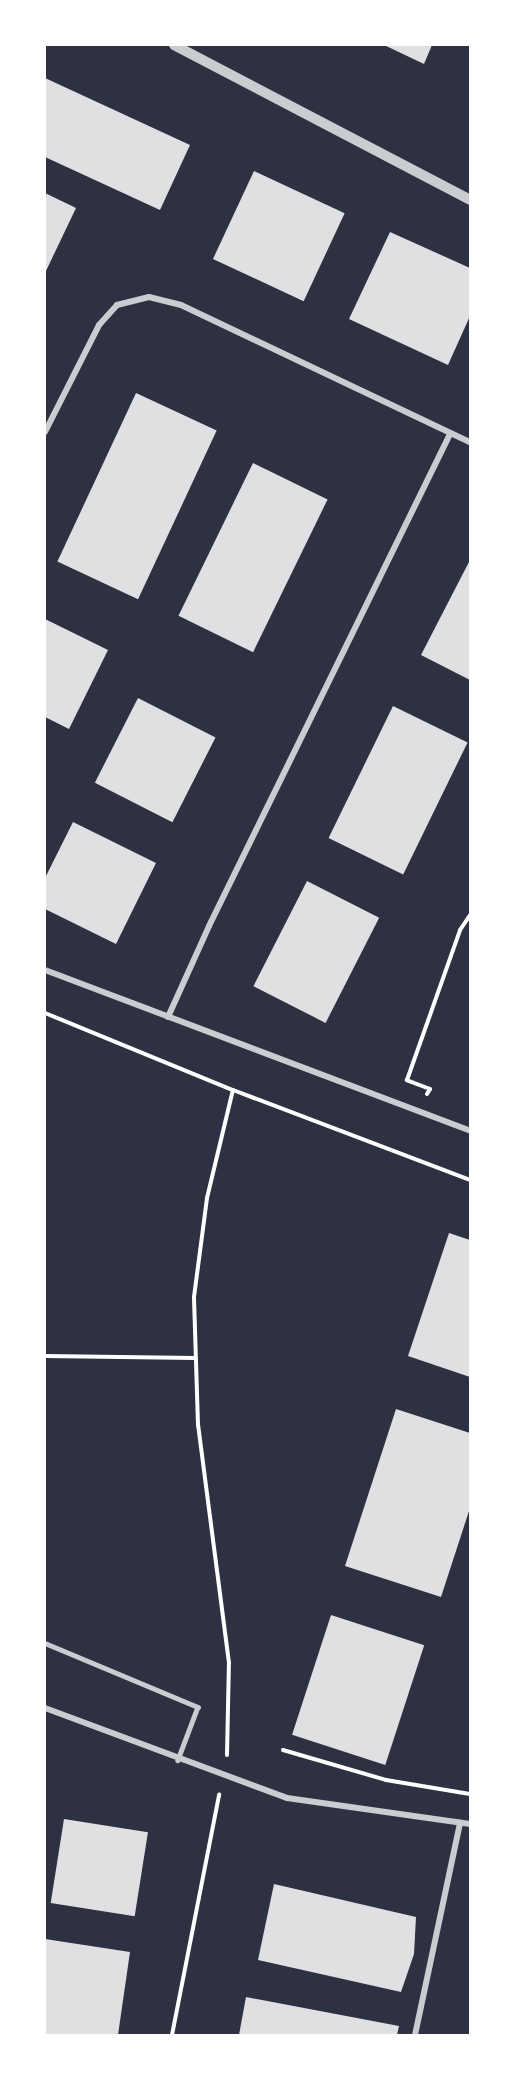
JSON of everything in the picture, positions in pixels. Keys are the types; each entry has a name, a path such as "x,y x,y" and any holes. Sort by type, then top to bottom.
{"street":[{"path":"182,47 470,200"},
{"path":"45,432 99,325 117,305 149,297 181,305 470,442"},
{"path":"168,1017 209,926 450,434"},
{"path":"45,970 470,1131"},
{"path":"45,1708 222,1777 287,1798 470,1824"},
{"path":"415,2035 460,1822"}],"lane":[{"path":"45,1643 198,1707 178,1760"}],"path":[{"path":"407,1080 460,930 470,915"},
{"path":"45,1013 233,1090 470,1180"},
{"path":"172,2035 227,1753 228,1663 198,1425 194,1297 207,1198 233,1090"},
{"path":"45,1356 195,1358"},
{"path":"283,1750 386,1780 470,1794"}],"building":[{"path":"384,45 432,45 424,64"},
{"path":"45,78 190,145 160,210 45,157"},
{"path":"254,171 345,213 304,301 213,259"},
{"path":"45,193 76,208 45,273"},
{"path":"390,232 470,268 470,316 448,365 349,319"},
{"path":"136,393 217,431 138,599 57,562"},
{"path":"253,463 328,499 253,652 178,616"},
{"path":"470,560 470,680 421,655"},
{"path":"45,619 108,650 69,729 45,717"},
{"path":"138,698 216,737 172,822 95,783"},
{"path":"393,706 468,742 403,875 329,838"},
{"path":"73,822 156,863 116,944 45,909 45,878"},
{"path":"307,881 379,918 326,1023 253,986"},
{"path":"449,1233 470,1240 470,1377 408,1356"},
{"path":"396,1409 470,1433 470,1508 441,1597 345,1566"},
{"path":"331,1615 424,1645 385,1765 292,1735"},
{"path":"64,1819 148,1832 135,1916 51,1903"},
{"path":"274,1884 416,1917 414,1954 401,1992 258,1960"},
{"path":"45,1939 130,1952 118,2035 45,2035"},
{"path":"246,1997 399,2026 397,2035 239,2035"}]}
